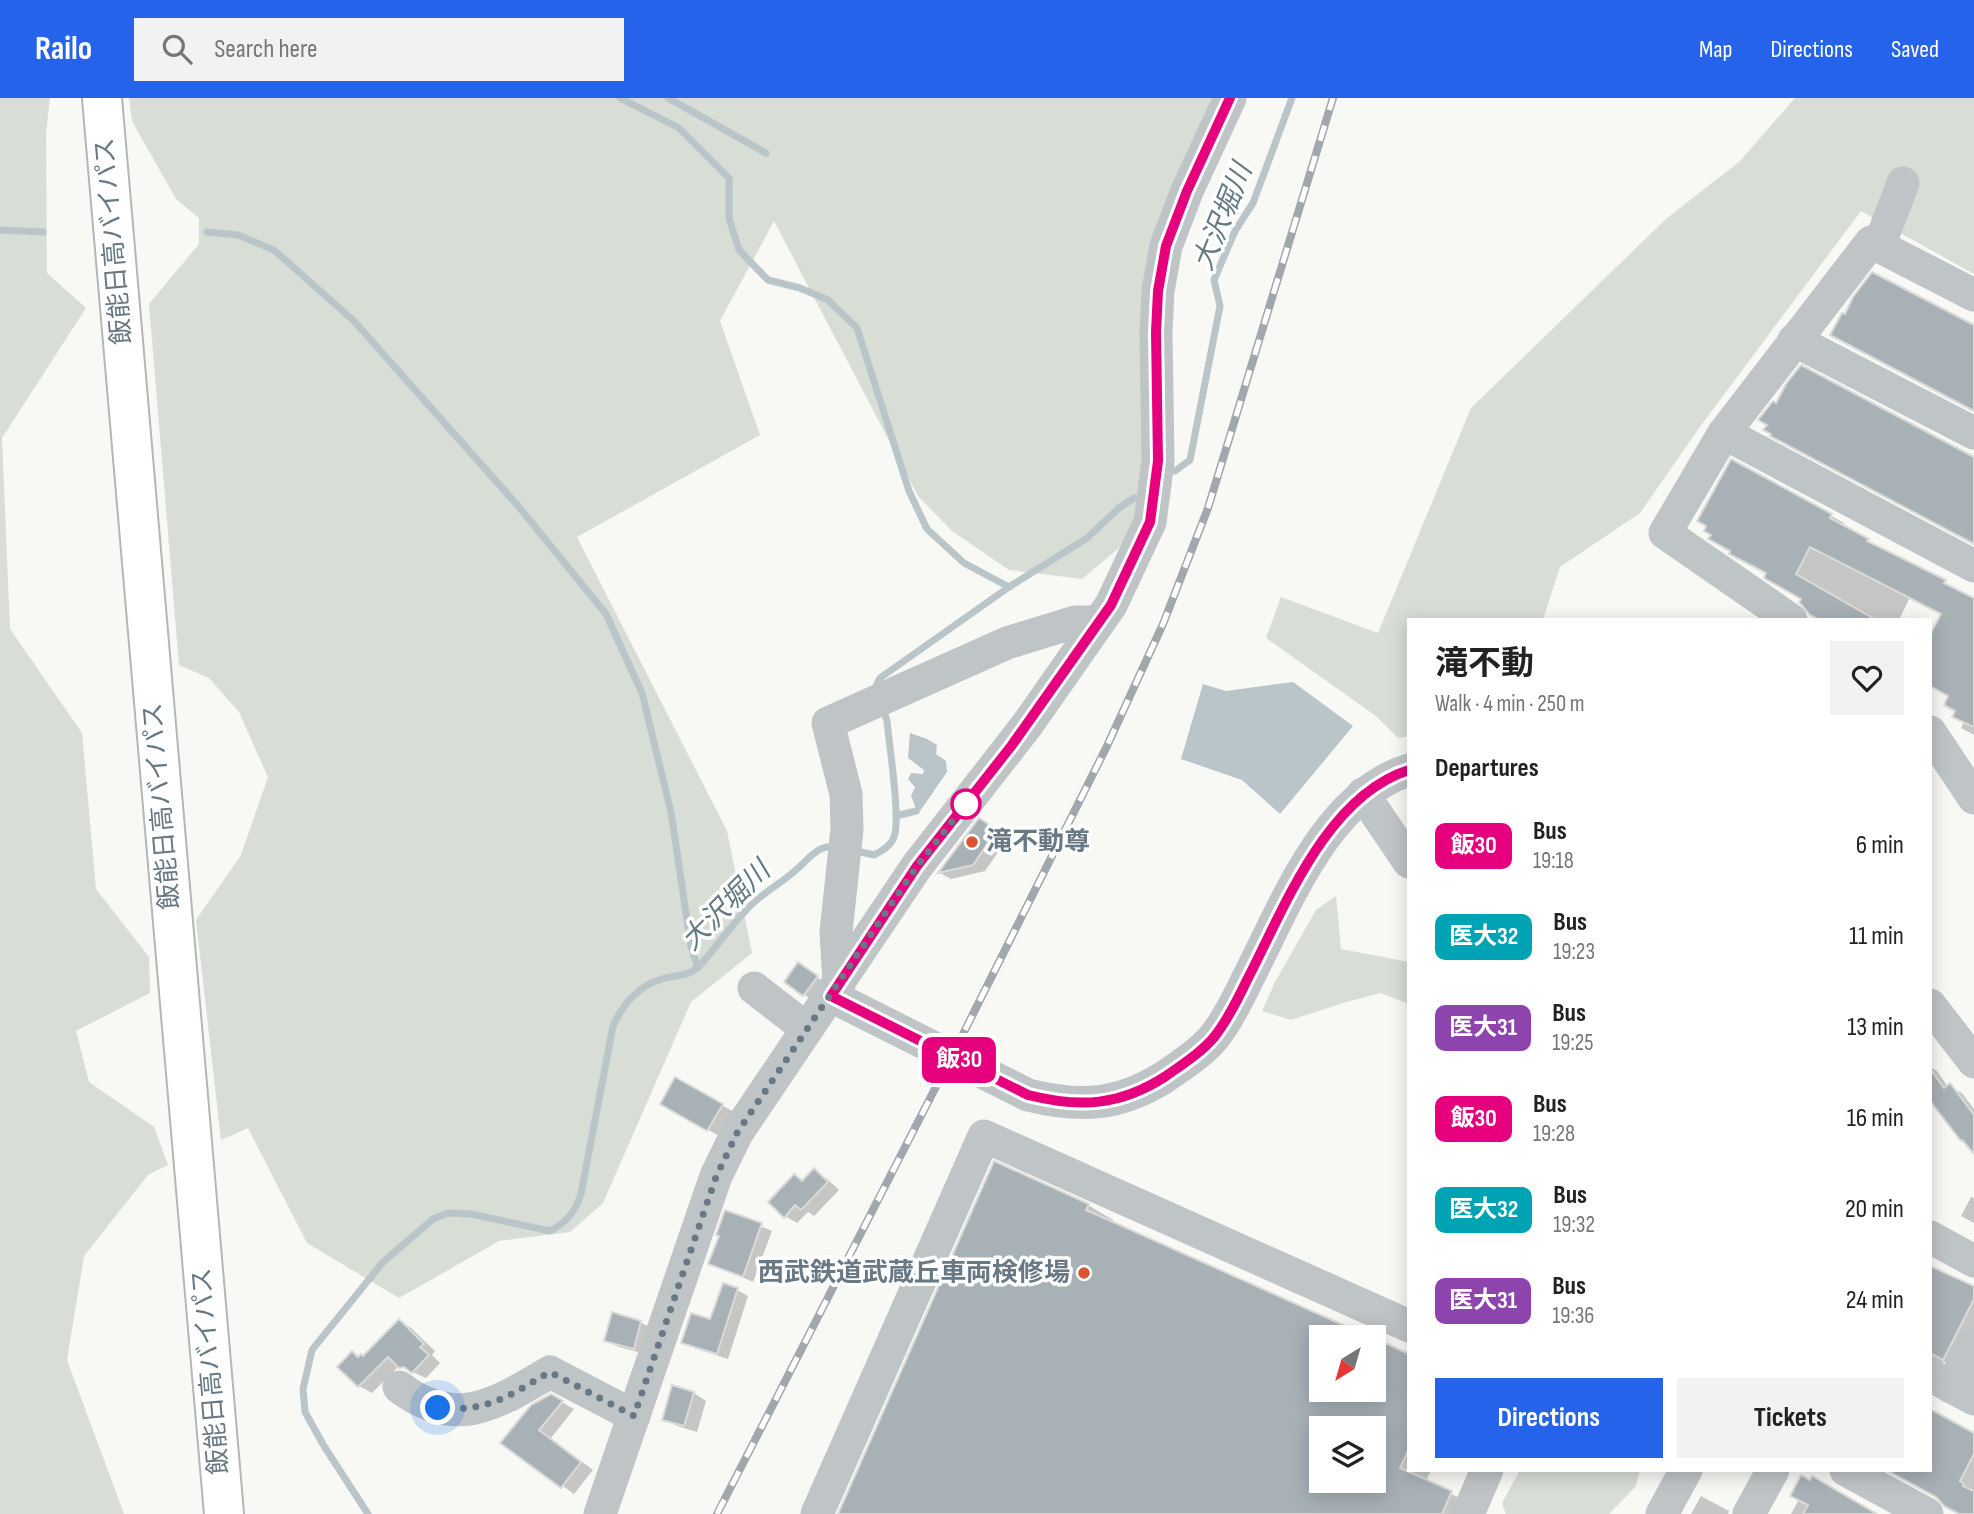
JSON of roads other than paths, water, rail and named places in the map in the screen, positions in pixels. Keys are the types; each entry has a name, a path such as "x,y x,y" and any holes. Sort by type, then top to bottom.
{"highway":[{"name":"飯能日高バイパス","path":"102,98 224,1514"}],"street":[{"path":"600,1514 716,1177 737,1133 917,866 1012,745 1111,605 1150,522 1158,461 1158,291 1166,246 1187,191 1230,98"},
{"path":"1880,246 1903,183"},
{"path":"1788,618 1665,533 1724,433 1871,242 1974,295"},
{"path":"1794,340 1974,433"},
{"path":"1724,433 1974,566"},
{"path":"835,990 836,932 846,829 845,794 828,723 1007,643 1075,622 1099,622"},
{"path":"1932,735 1974,798"},
{"path":"835,990 1028,1095 1060,1103 1122,1098 1152,1085 1188,1061 1215,1036 1236,1003 1311,856 1339,818 1363,794 1407,771"},
{"path":"1363,794 1407,859"},
{"path":"754,988 807,1029"},
{"path":"1932,1008 1974,1062"},
{"path":"817,1514 984,1136 1407,1325"},
{"path":"1932,1238 1974,1261"},
{"path":"1952,1387 1974,1344"},
{"path":"399,1387 423,1404 438,1408 481,1407 502,1400 550,1372 634,1416"},
{"path":"1468,1514 1486,1472"},
{"path":"1662,1514 1685,1472"},
{"path":"1749,1514 1772,1472"},
{"path":"1850,1472 1927,1514"}],"waterway":[{"path":"620,98 679,128 729,178 729,218 739,250 768,280 800,288 828,300 857,328 909,491 927,529 964,563 1009,587"},
{"path":"668,98 766,153"},
{"name":"大沢堀川","path":"1175,471 1190,460 1220,306 1214,280 1235,231 1253,203 1292,98"},
{"path":"0,230 43,232"},
{"path":"207,232 238,235 274,250 354,321 519,507 606,614 642,693 671,812 691,947 698,968"},
{"name":"大沢堀川","path":"877,690 880,678 1009,587 1087,538 1119,508 1134,498"},
{"name":"大沢堀川","path":"852,850 874,855 893,840 896,828 887,721 883,708"},
{"path":"896,816 916,811"},
{"name":"大沢堀川","path":"368,1514 305,1412 303,1389 312,1350 383,1262 433,1219 448,1213 471,1214 550,1231 566,1220 581,1194 613,1026 626,1003 646,986 667,977 687,974 696,968 755,901 815,853 825,848 837,847"}],"railway":[{"path":"717,1514 964,1032 1107,746 1163,624 1208,508 1333,98"}],"place":[{"name":"滝不動尊","path":"972,842"},
{"name":"西武鉄道武蔵丘車両検修場","path":"1084,1273"}]}
